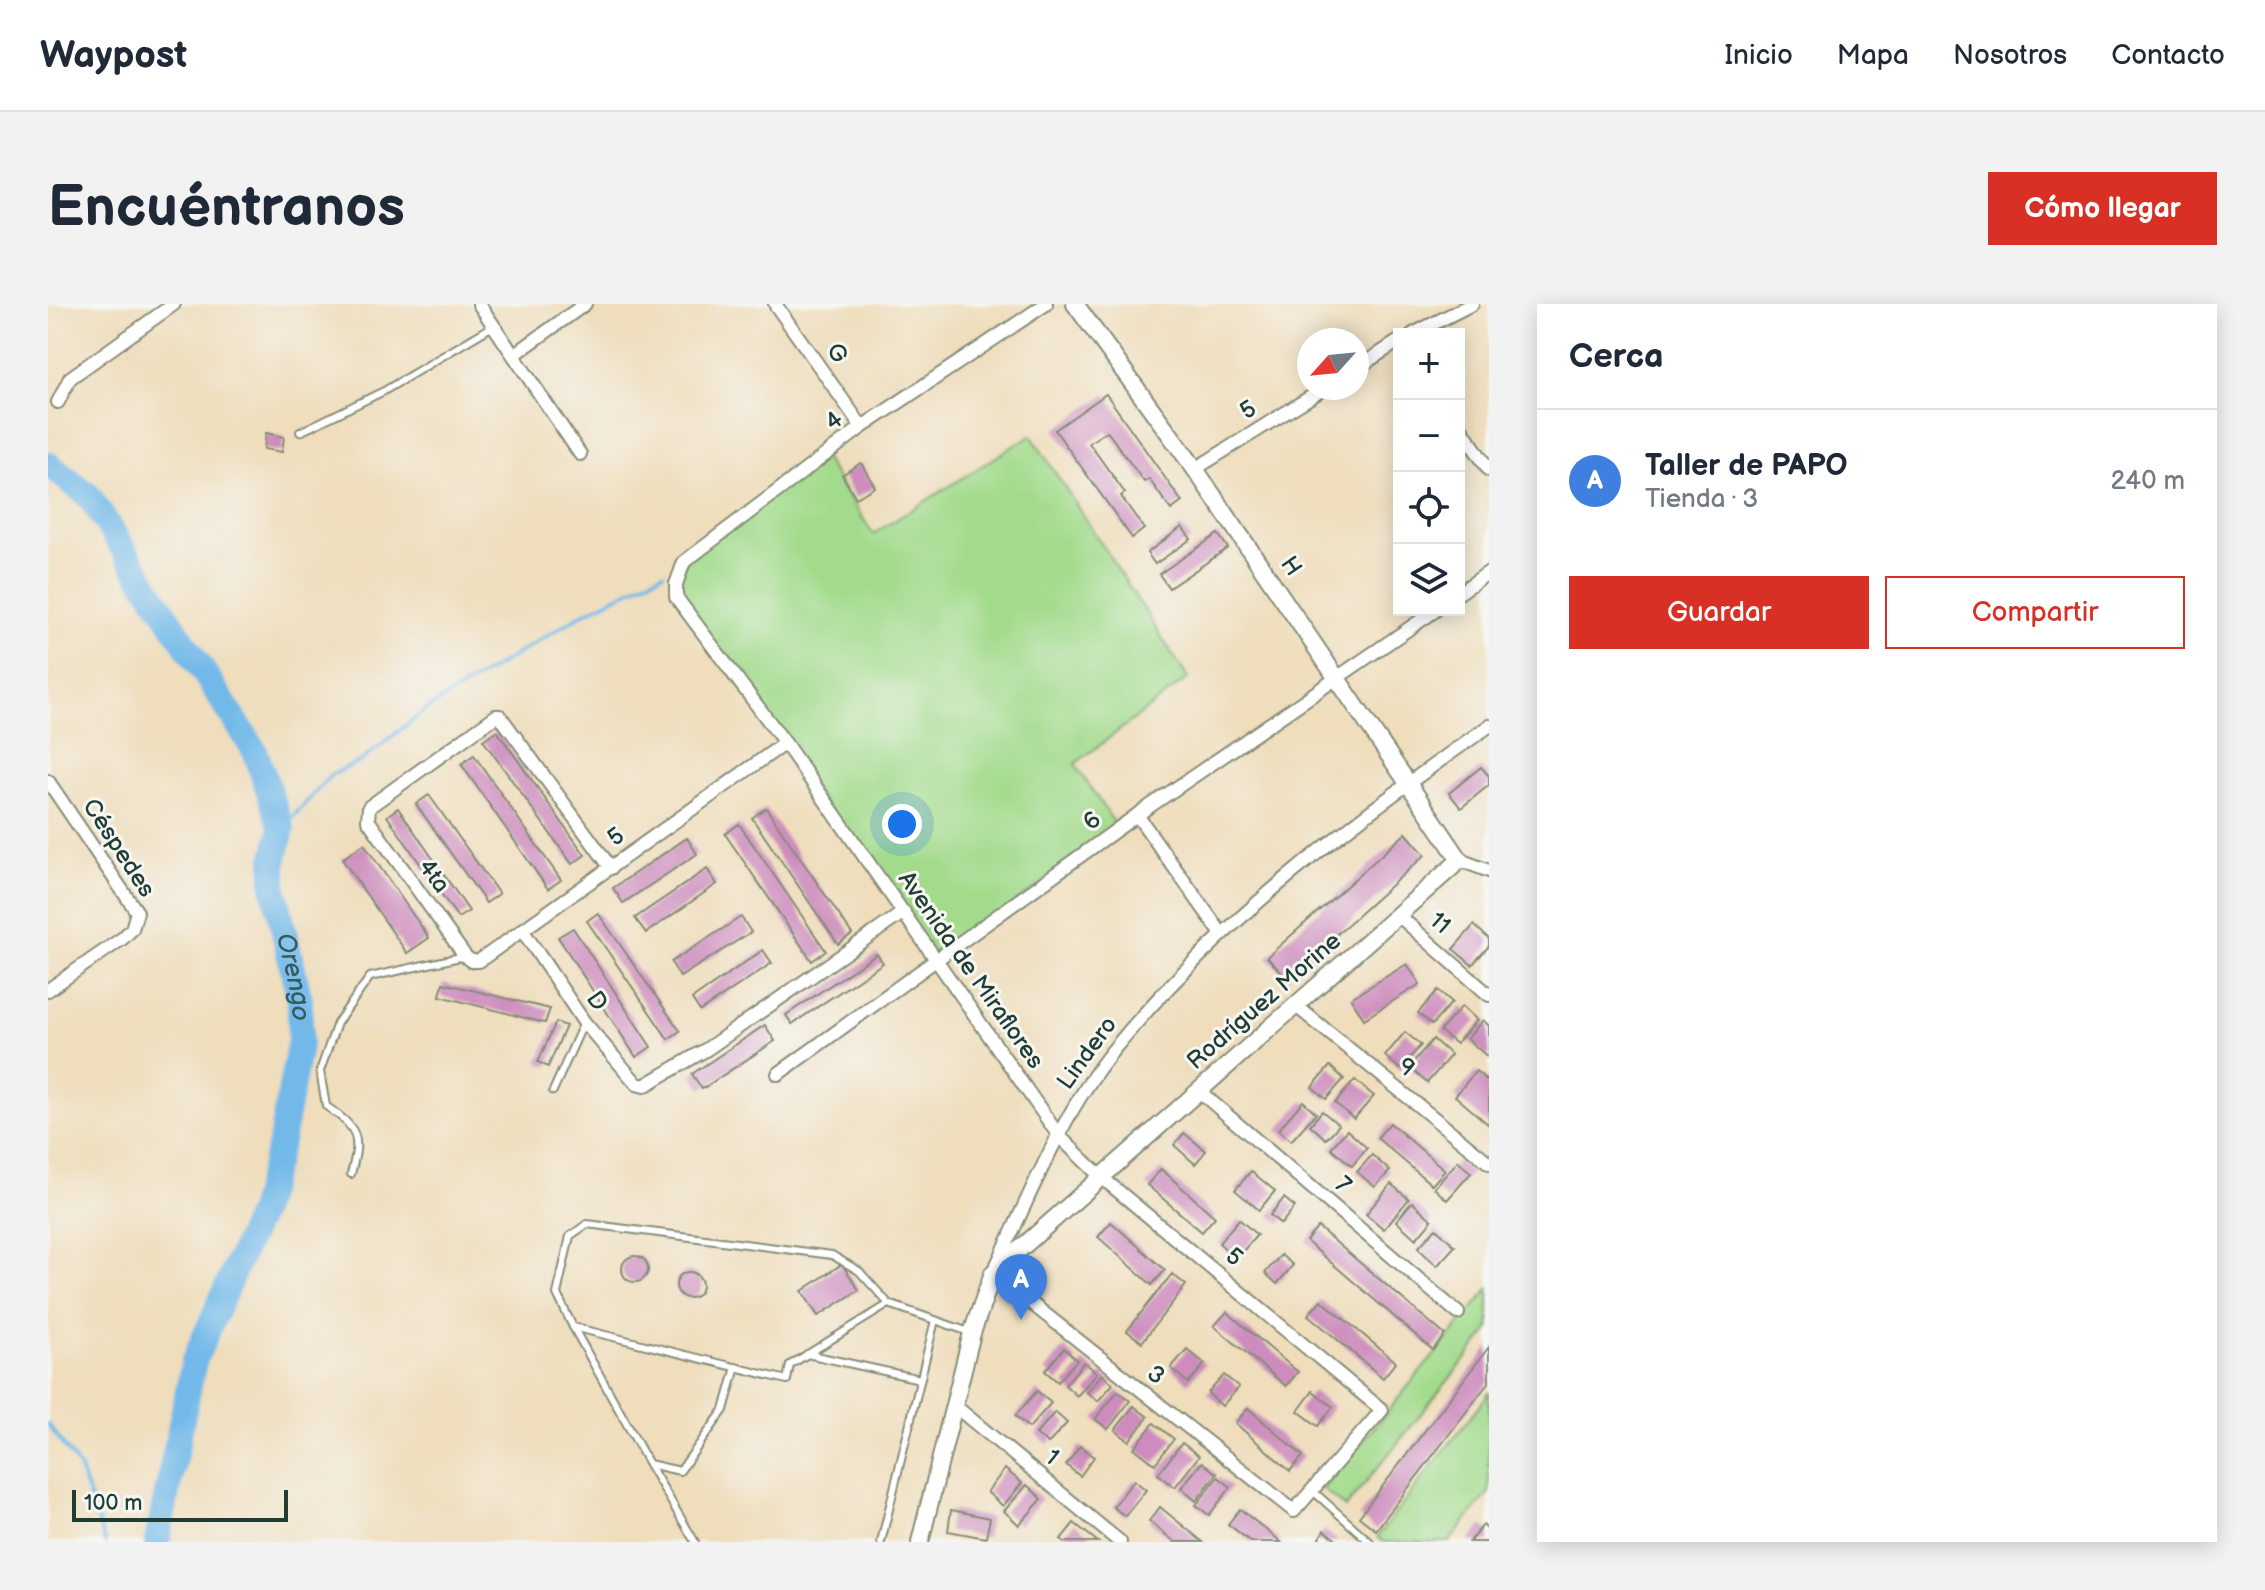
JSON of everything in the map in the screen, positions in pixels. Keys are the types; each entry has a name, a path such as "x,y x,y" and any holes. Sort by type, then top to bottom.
{"street":[{"path":"58,402 70,378 174,304"},
{"path":"479,304 580,454"},
{"path":"514,355 585,304"},
{"name":"G","path":"775,304 862,427"},
{"name":"4","path":"676,597 676,584 684,562 862,427 1046,304"},
{"name":"H","path":"1075,304 1195,469 1410,781 1460,860"},
{"path":"1425,328 1472,304"},
{"path":"1369,360 1393,345"},
{"name":"5","path":"1195,469 1306,400"},
{"path":"1465,434 1489,470"},
{"path":"1465,589 1489,572"},
{"name":"Avenida de Miraflores","path":"676,597 785,743 1059,1136"},
{"name":"6","path":"778,1074 1137,815 1428,616"},
{"name":"4ta","path":"468,959 368,820 367,813 369,807 496,716 500,716 611,868"},
{"name":"Lindero","path":"920,1542 972,1333 993,1273 1059,1136 1113,1051 1221,933 1410,781 1489,726"},
{"name":"5","path":"468,959 479,961 785,743"},
{"name":"Céspedes","path":"48,781 134,903 137,920 123,938 48,990"},
{"path":"1137,815 1221,933"},
{"path":"1460,860 1489,871"},
{"name":"Rodríguez Morine","path":"993,1273 1460,860"},
{"name":"D","path":"523,931 584,1022 637,1084 644,1086 707,1049 904,912"},
{"name":"11","path":"1398,915 1489,995"},
{"name":"9","path":"1295,1005 1489,1163"},
{"name":"7","path":"1199,1091 1458,1313"},
{"name":"5","path":"1059,1136 1100,1176 1382,1410 1312,1490"},
{"name":"3","path":"993,1273 1294,1511 1312,1490"},
{"name":"1","path":"956,1407 1120,1542"}],"lane":[{"path":"300,432 384,391 494,326"},
{"path":"351,1174 359,1143 350,1122 326,1106 320,1071 337,1023 370,977 468,959"},
{"path":"553,1091 584,1022"},
{"path":"695,1542 557,1294 570,1236 587,1224 832,1255 859,1271 889,1304 972,1333"},
{"path":"573,1327 787,1380 790,1365 889,1304"},
{"path":"881,1542 935,1320"},
{"path":"807,1354 920,1379"},
{"path":"649,1464 680,1471 724,1410 736,1367"},
{"path":"1312,1490 1370,1542"}],"green space":[{"path":"1031,435 1188,678 1075,764 1118,829 936,959 676,597 684,562 823,457 873,534"},
{"path":"1489,1289 1489,1330 1345,1508 1323,1489"},
{"path":"1489,1393 1489,1493 1449,1542 1383,1542 1377,1537"}],"building":[{"path":"1106,394 1182,502 1171,510 1149,479 1144,482 1107,431 1089,443 1125,493 1121,496 1144,529 1132,538 1055,430"},
{"path":"266,433 284,437 282,452 264,449"},
{"path":"861,463 875,487 856,498 842,475"},
{"path":"1182,527 1191,539 1155,564 1147,553"},
{"path":"1218,534 1228,548 1169,588 1159,574"},
{"path":"497,731 585,855 572,864 483,740"},
{"path":"474,755 561,880 548,889 461,764"},
{"path":"1481,767 1489,776 1489,785 1461,808 1449,793"},
{"path":"429,795 499,894 486,903 416,804"},
{"path":"398,808 469,911 458,918 387,816"},
{"path":"766,808 852,934 838,944 752,818"},
{"path":"739,824 826,951 812,961 725,834"},
{"path":"1406,833 1425,855 1287,979 1267,957"},
{"path":"687,838 697,854 623,903 613,888"},
{"path":"364,844 429,938 407,953 342,859"},
{"path":"707,869 717,884 646,933 635,918"},
{"path":"598,913 680,1031 668,1039 587,921"},
{"path":"741,917 751,932 680,977 671,962"},
{"path":"1474,925 1489,939 1489,946 1472,965 1453,949"},
{"path":"573,928 651,1047 636,1057 558,937"},
{"path":"763,950 772,963 700,1011 692,999"},
{"path":"877,954 883,963 792,1024 786,1015"},
{"path":"1407,964 1420,984 1364,1019 1351,998"},
{"path":"443,983 550,1009 545,1023 440,996"},
{"path":"1438,990 1452,1002 1432,1025 1418,1013"},
{"path":"1462,1006 1477,1020 1456,1044 1440,1031"},
{"path":"1483,1020 1489,1026 1489,1058 1467,1039"},
{"path":"556,1022 566,1026 548,1067 538,1062"},
{"path":"765,1025 775,1041 702,1089 692,1074"},
{"path":"1405,1032 1421,1045 1400,1069 1385,1056"},
{"path":"1433,1039 1451,1055 1427,1083 1409,1067"},
{"path":"1330,1066 1344,1079 1326,1099 1312,1087"},
{"path":"1476,1071 1489,1082 1489,1125 1455,1096"},
{"path":"1355,1080 1374,1096 1354,1119 1335,1103"},
{"path":"1303,1101 1316,1113 1291,1141 1278,1130"},
{"path":"1322,1111 1339,1125 1326,1139 1310,1125"},
{"path":"1390,1123 1445,1170 1432,1185 1377,1138"},
{"path":"1347,1130 1367,1148 1352,1166 1331,1148"},
{"path":"1184,1133 1206,1151 1195,1164 1174,1145"},
{"path":"1372,1155 1390,1171 1375,1187 1357,1172"},
{"path":"1458,1161 1471,1173 1447,1200 1434,1188"},
{"path":"1161,1169 1215,1217 1202,1232 1147,1185"},
{"path":"1251,1171 1275,1191 1259,1210 1235,1190"},
{"path":"1391,1184 1409,1199 1384,1229 1366,1214"},
{"path":"1284,1198 1295,1207 1281,1224 1270,1215"},
{"path":"1412,1202 1432,1220 1416,1239 1396,1221"},
{"path":"1239,1219 1257,1235 1236,1259 1219,1243"},
{"path":"1111,1222 1165,1270 1152,1285 1098,1237"},
{"path":"1318,1227 1445,1335 1433,1350 1306,1241"},
{"path":"1436,1228 1455,1246 1437,1266 1418,1248"},
{"path":"1281,1255 1293,1265 1277,1284 1265,1273"},
{"path":"635,1256 644,1260 648,1269 644,1278 635,1282 626,1278 622,1269 626,1260"},
{"path":"842,1264 859,1290 818,1316 802,1291"},
{"path":"689,1272 699,1275 702,1285 699,1295 689,1298 679,1295 676,1285 679,1275"},
{"path":"1172,1274 1186,1285 1142,1342 1127,1331"},
{"path":"1321,1300 1396,1362 1383,1378 1308,1315"},
{"path":"1227,1312 1298,1372 1286,1386 1214,1326"},
{"path":"1489,1347 1489,1382 1376,1530 1359,1517"},
{"path":"1064,1348 1077,1360 1058,1382 1045,1371"},
{"path":"1187,1349 1205,1364 1188,1383 1171,1368"},
{"path":"1084,1362 1097,1373 1077,1396 1065,1385"},
{"path":"1102,1374 1113,1384 1098,1401 1087,1392"},
{"path":"1224,1375 1239,1387 1222,1406 1208,1393"},
{"path":"1037,1391 1051,1403 1029,1428 1015,1416"},
{"path":"1118,1391 1130,1401 1108,1429 1095,1419"},
{"path":"1313,1391 1333,1407 1318,1426 1298,1411"},
{"path":"1134,1406 1148,1417 1129,1441 1115,1430"},
{"path":"1248,1408 1303,1456 1290,1471 1235,1423"},
{"path":"1055,1412 1067,1423 1048,1444 1036,1434"},
{"path":"1154,1423 1174,1439 1155,1464 1134,1448"},
{"path":"1182,1443 1199,1456 1175,1487 1158,1474"},
{"path":"1080,1446 1094,1457 1080,1476 1066,1465"},
{"path":"1202,1462 1217,1474 1196,1501 1181,1488"},
{"path":"1005,1469 1022,1483 1003,1506 987,1492"},
{"path":"1218,1477 1231,1487 1209,1515 1196,1505"},
{"path":"1134,1480 1146,1490 1125,1516 1113,1507"},
{"path":"1027,1485 1042,1499 1019,1525 1004,1511"},
{"path":"1160,1507 1203,1542 1175,1542 1149,1521"},
{"path":"1240,1509 1281,1542 1251,1542 1228,1524"},
{"path":"951,1510 990,1518 986,1538 948,1531"},
{"path":"1074,1523 1098,1542 1065,1542 1061,1539"},
{"path":"1483,1525 1489,1531 1489,1542 1469,1542"},
{"path":"1324,1530 1339,1542 1317,1542"}],"waterway":[{"name":"Orengo","path":"48,464 89,496 255,751 282,829 274,861 274,888 300,1000 300,1041 281,1141 260,1212 194,1361 157,1542"},
{"path":"282,829 331,775 361,761 427,709 581,615 663,573"},
{"path":"48,1424 79,1467 105,1542"}],"place":[{"name":"Taller de PAPO","path":"1021,1320"}]}
